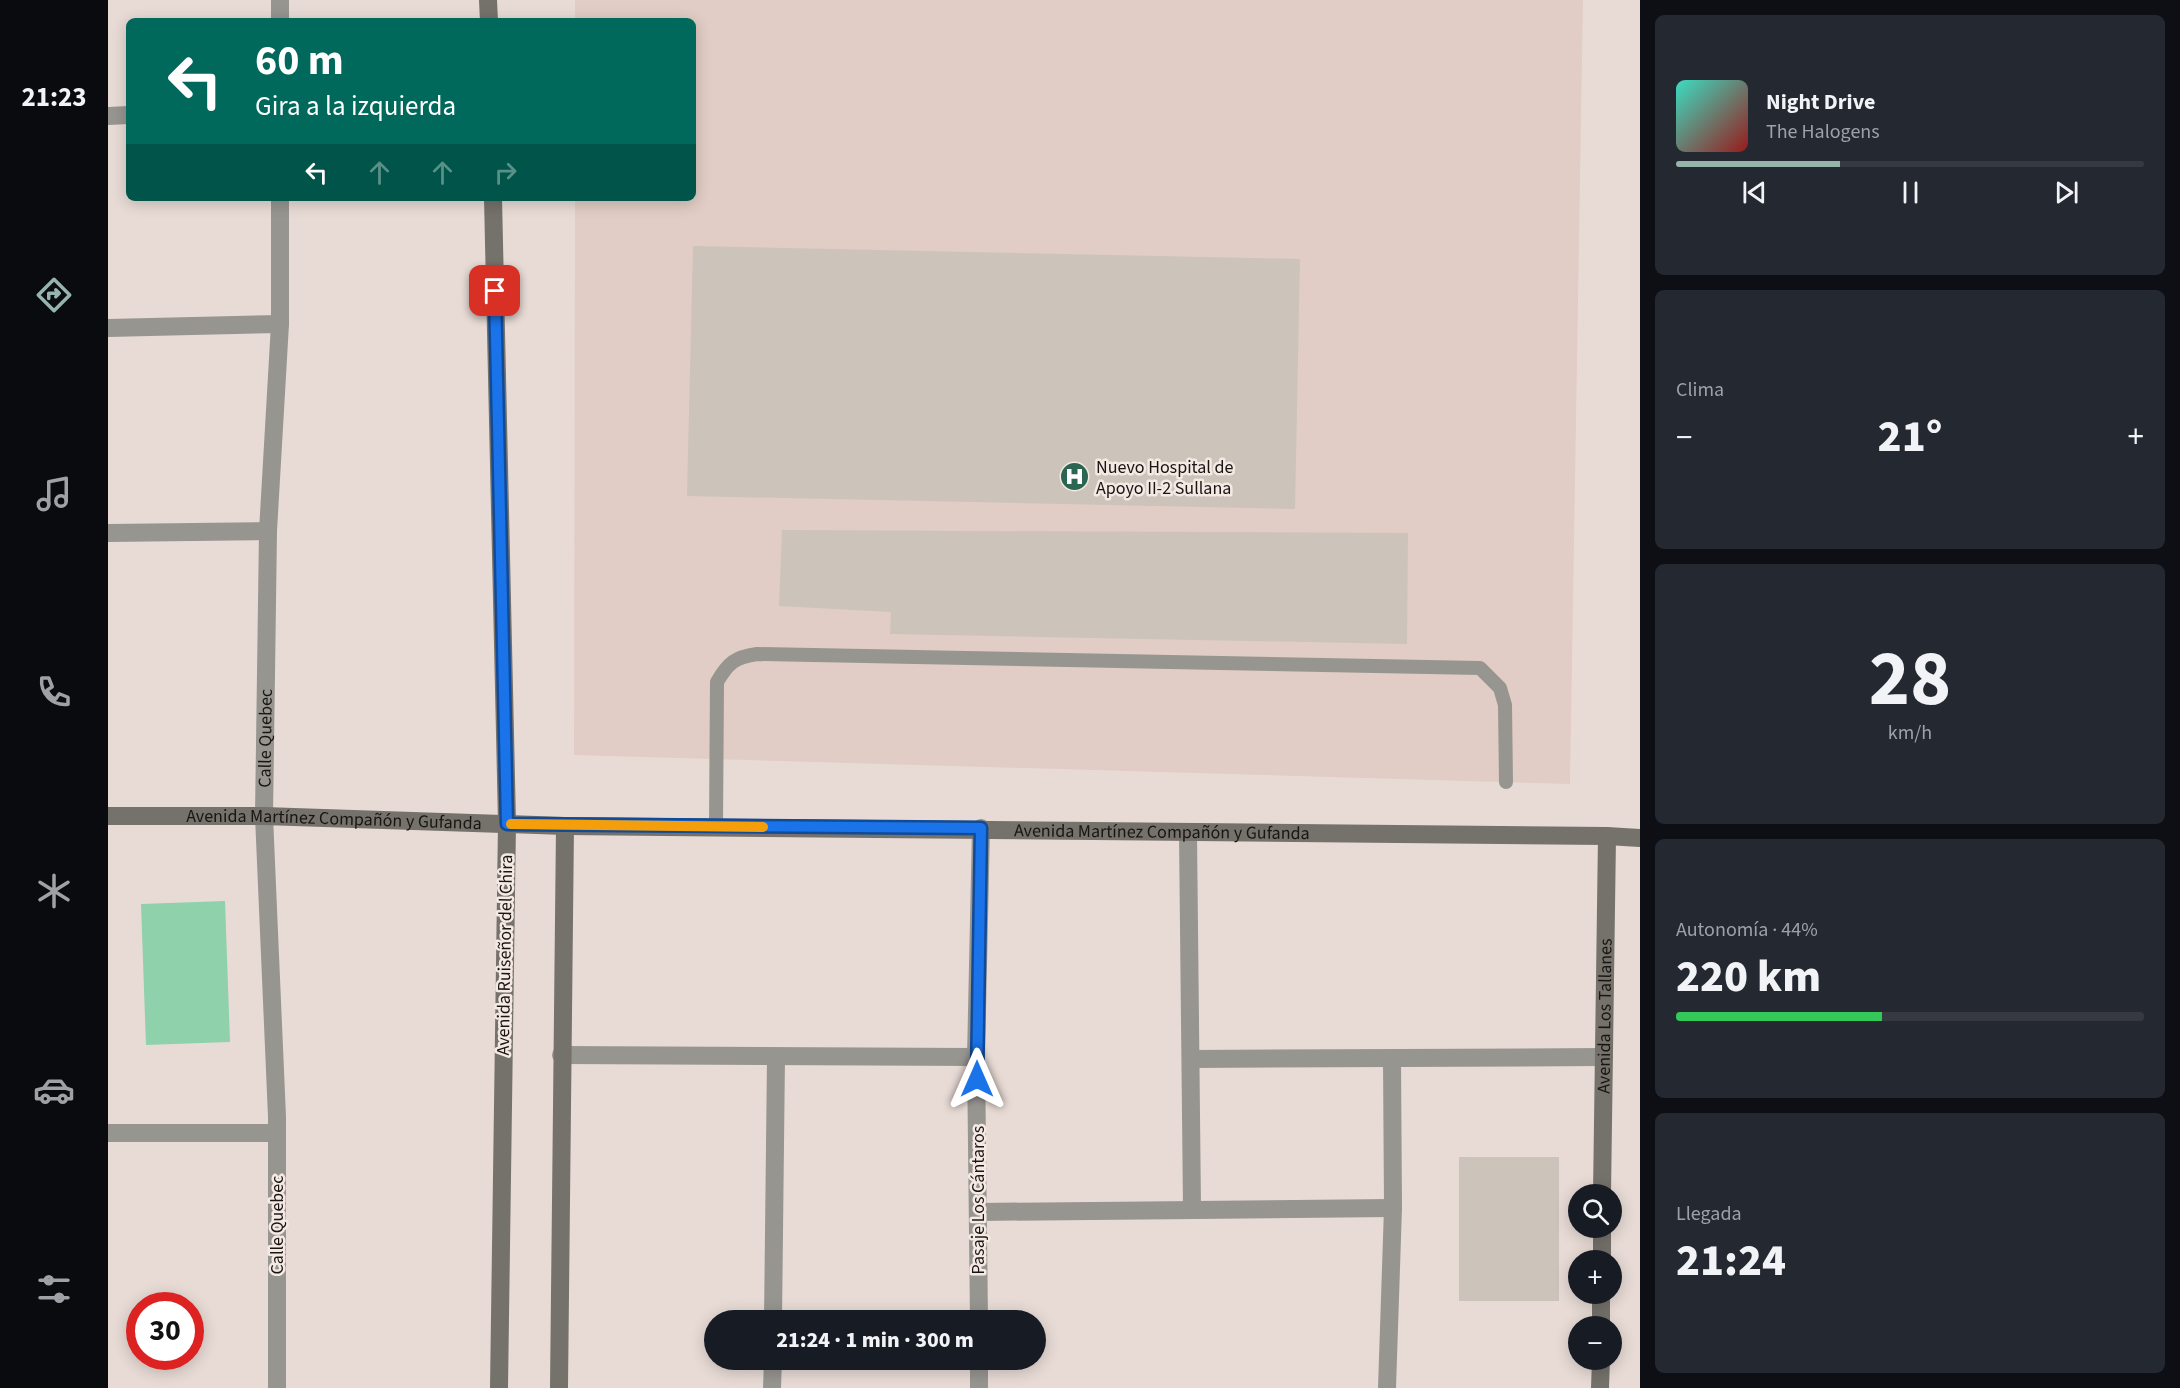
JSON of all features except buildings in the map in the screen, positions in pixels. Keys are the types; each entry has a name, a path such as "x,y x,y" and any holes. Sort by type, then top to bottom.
{"street":[{"path":"280,0 280,18"},
{"path":"488,0 489,18"},
{"path":"108,116 126,115"},
{"name":"Calle Quebec","path":"277,1388 277,1133 264,816 268,531 280,324 280,201"},
{"name":"Avenida Ruiseñor del Chira","path":"493,201 507,824 499,1388"},
{"path":"108,327 280,324"},
{"path":"108,533 268,531"},
{"name":"Avenida Martínez Compañón y Gufanda","path":"108,816 264,816 565,826 981,828 1188,834 1640,838"},
{"path":"559,1388 565,826"},
{"name":"Pasaje Los Cántaros","path":"979,1310 976,1057 981,828"},
{"path":"1188,834 1192,1208"},
{"name":"Avenida Los Tallanes","path":"1602,1184 1607,836"},
{"path":"561,1055 976,1057"},
{"path":"1191,1059 1604,1056"},
{"path":"773,1310 776,1057"},
{"path":"1387,1388 1393,1208 1392,1059"},
{"path":"108,1133 277,1133"},
{"path":"979,1212 1192,1208 1393,1208"},
{"path":"772,1388 773,1370"},
{"path":"979,1370 979,1388"},
{"path":"1600,1388 1601,1370"}],"lane":[{"path":"716,826 717,682 728,664 739,657 757,654 1480,668 1500,688 1505,705 1506,782"}],"shaded area":[{"name":"Nuevo Hospital de Apoyo II-2 Sullana","path":"575,0 1583,0 1570,784 574,755 575,201 696,201 696,18 575,18"}],"green space":[{"path":"225,901 230,1042 146,1045 141,904"}],"slow traffic":[{"path":"511,824 763,827"}],"place":[{"name":"Nuevo Hospital de Apoyo II-2 Sullana","path":"1075,477"}],"route":[{"path":"495,291 507,824 981,828 977,1079"}]}
